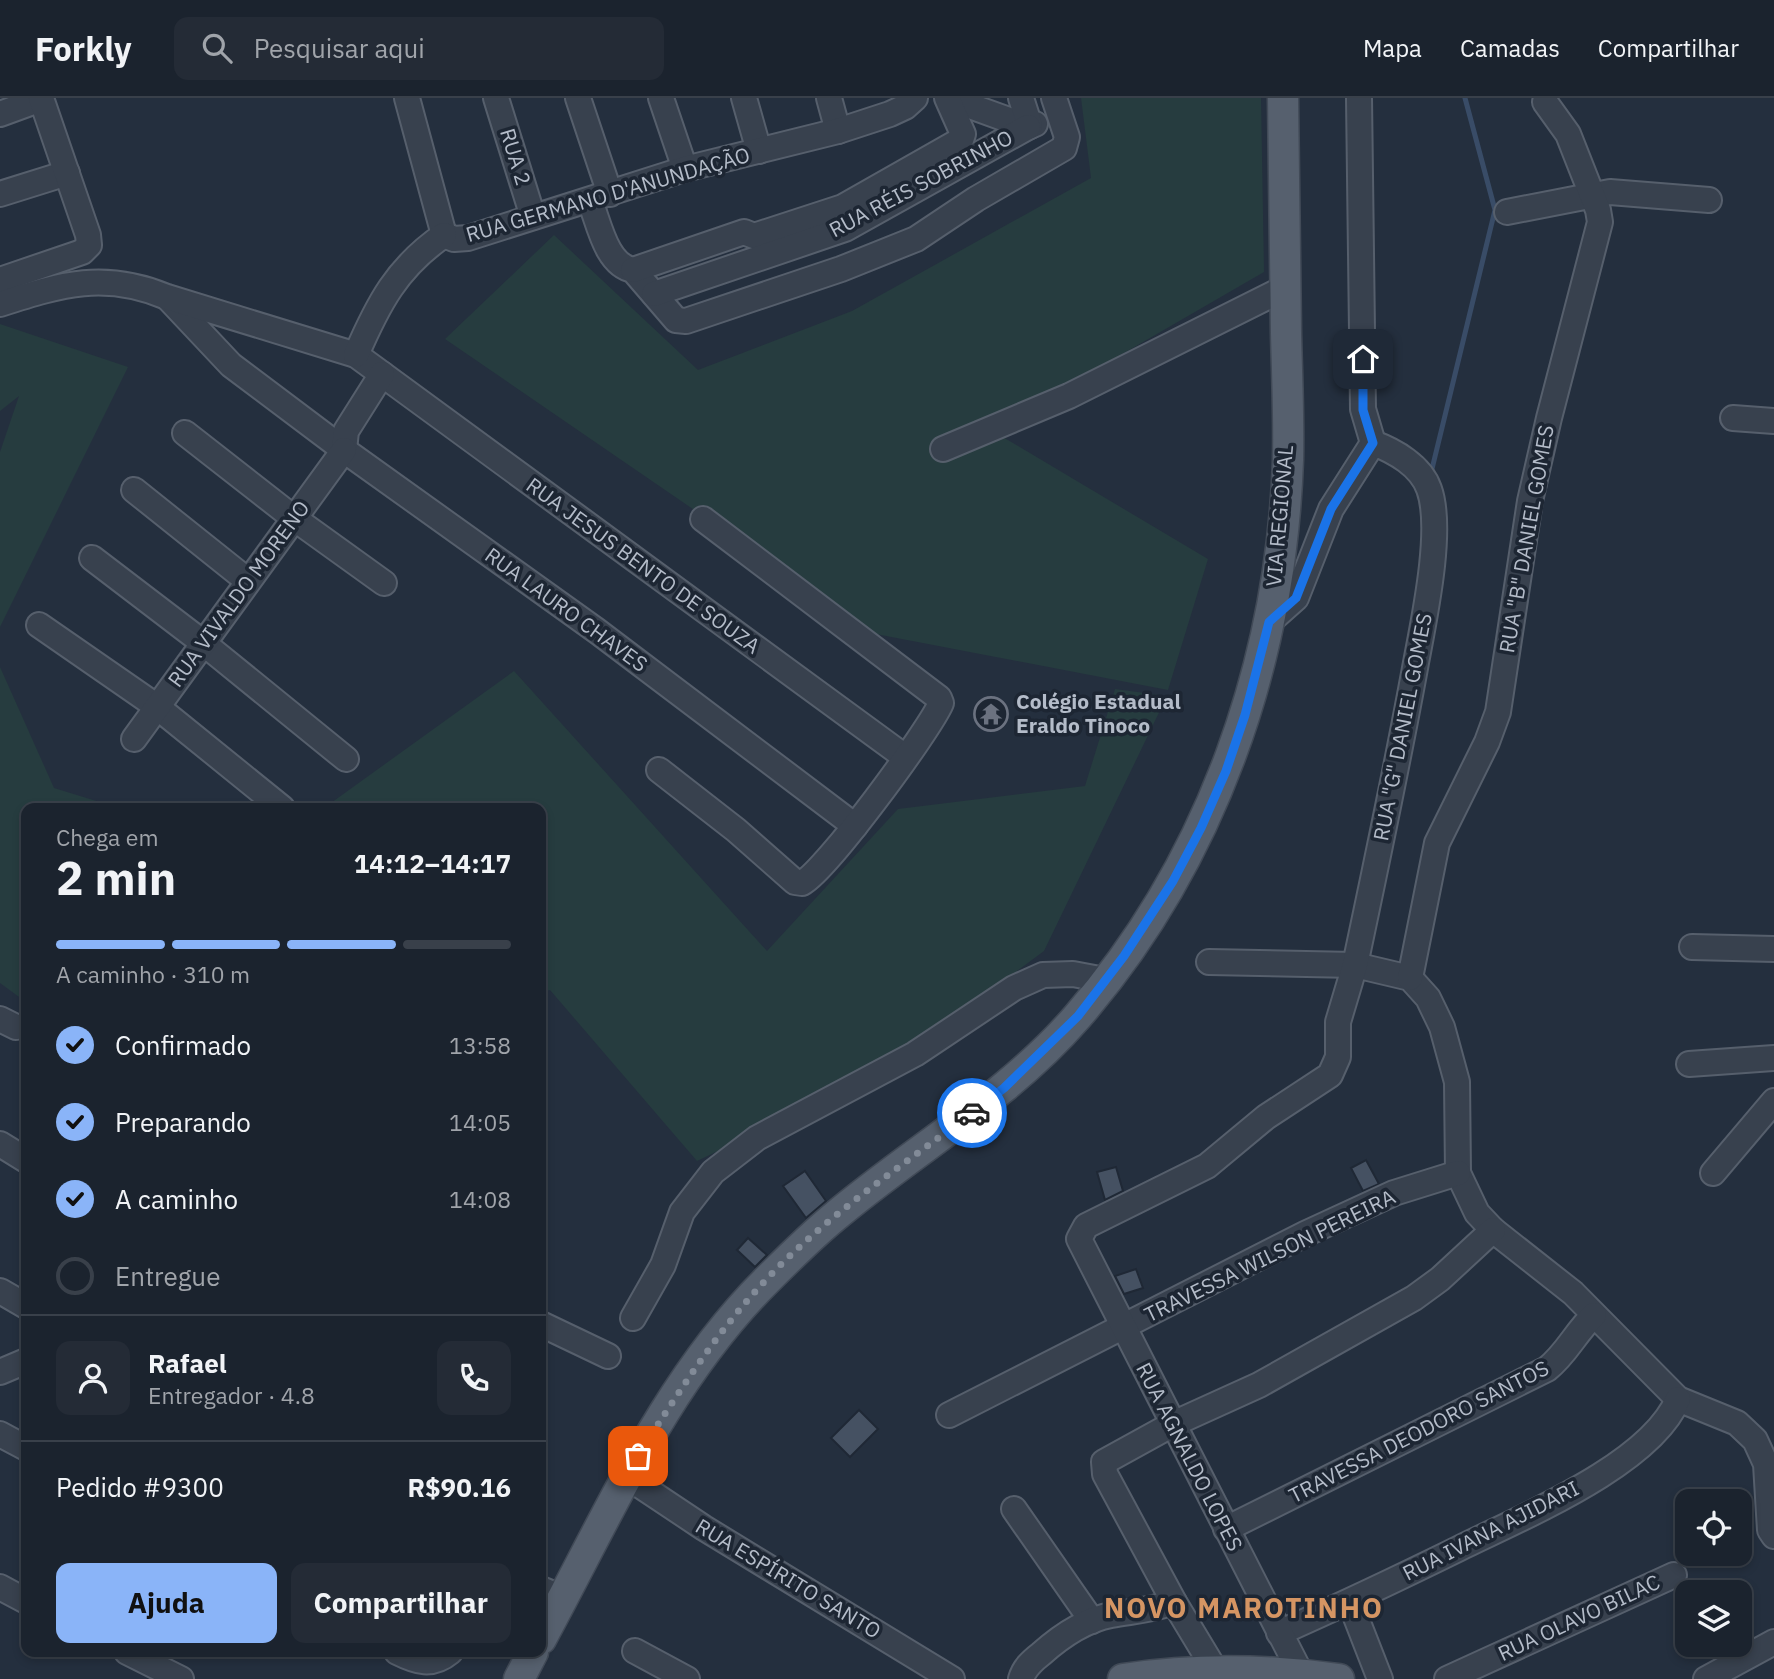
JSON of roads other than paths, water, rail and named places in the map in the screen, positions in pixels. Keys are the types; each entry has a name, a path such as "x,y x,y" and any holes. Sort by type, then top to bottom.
{"main road":[{"name":"VIA REGIONAL","path":"546,1619 552,1594 667,1409 714,1341 763,1283 833,1218 1004,1088 1078,1016 1173,881 1201,828 1226,771 1245,715 1269,622 1279,563 1288,460 1283,98"},
{"path":"519,1679 530,1657"},
{"path":"1123,1679 1215,1670 1301,1674 1339,1679"}],"street":[{"path":"407,98 444,235"},
{"name":"RUA 2","path":"496,98 533,217"},
{"path":"578,98 610,252 625,268 633,270 724,237 744,232 754,236 843,207 961,140 963,134 947,98"},
{"path":"661,98 685,169"},
{"path":"744,98 759,151"},
{"path":"829,98 838,131"},
{"name":"RUA GERMANO D'ANUNDAÇÃO","path":"356,355 378,306 399,275 424,248 444,235 454,239 468,238 685,169 838,131 890,114 905,107 915,98"},
{"path":"947,98 1029,127"},
{"path":"1021,98 1029,127"},
{"path":"1269,622 1296,598 1331,509 1373,443 1363,410 1359,98"},
{"path":"0,114 41,99 88,235 89,245 82,252 0,280"},
{"name":"RUA \"B\" DANIEL GOMES","path":"1410,978 1437,842 1487,742 1498,712 1530,501 1600,222 1568,134 1545,102"},
{"path":"633,270 676,320 686,321 841,269 916,239 976,199 1064,148 1067,137 1056,106"},
{"name":"RUA RÉIS SOBRINHO","path":"654,294 845,229 1029,127 1056,106"},
{"path":"0,194 67,173"},
{"path":"1507,212 1610,192 1709,200"},
{"name":"RUA JESUS BENTO DE SOUZA","path":"0,304 31,294 90,282 116,281 144,287 167,297 356,355 905,757"},
{"path":"943,449 1069,396 1285,288"},
{"name":"RUA LAURO CHAVES","path":"167,297 231,365 344,450 597,631 855,826"},
{"path":"344,450 346,431 382,374"},
{"path":"1733,418 1774,421"},
{"path":"186,433 295,519 384,583"},
{"name":"RUA \"G\" DANIEL GOMES","path":"1079,1238 1086,1226 1207,1166 1266,1116 1330,1075 1338,1056 1338,1021 1355,965 1429,596 1434,523 1428,487 1409,463 1373,443"},
{"name":"RUA VIVALDO MORENO","path":"134,739 344,450"},
{"path":"134,490 248,581"},
{"path":"659,770 736,830 795,882 802,883 814,875 855,826 940,706 939,698 702,519"},
{"path":"92,558 202,642 346,759"},
{"path":"38,625 156,706 276,803"},
{"path":"1692,947 1774,949"},
{"path":"1209,962 1355,965 1410,978 1428,998 1442,1027 1457,1082 1458,1173 1476,1213 1493,1230 1573,1293 1678,1399 1737,1423 1755,1440 1766,1464 1772,1527"},
{"path":"633,1318 663,1265 682,1212 713,1172 757,1138 915,1054 1014,988 1043,975 1073,974 1105,980"},
{"path":"1689,1064 1774,1058"},
{"path":"1713,1173 1774,1101"},
{"path":"0,1144 21,1157"},
{"name":"TRAVESSA WILSON PEREIRA","path":"949,1415 1123,1329 1305,1234 1394,1193 1458,1173"},
{"path":"1215,1670 1174,1602 1105,1474 1104,1462 1173,1424 1259,1385 1415,1298 1440,1279 1493,1230"},
{"name":"RUA AGNALDO LOPES","path":"1079,1238 1301,1674"},
{"path":"0,1291 21,1303"},
{"name":"TRAVESSA DEODORO SANTOS","path":"1226,1529 1547,1369 1566,1351 1577,1332 1594,1315"},
{"path":"546,1326 608,1356"},
{"path":"0,1372 21,1363"},
{"name":"RUA IVANA AJIDARI","path":"1279,1633 1350,1602 1580,1487 1637,1447 1671,1416 1678,1399"},
{"path":"0,1434 21,1445"},
{"name":"RUA ESPÍRITO SANTO","path":"626,1476 704,1528 952,1679"},
{"path":"1014,1509 1092,1621"},
{"name":"RUA OLAVO BILAC","path":"1447,1679 1674,1575"},
{"path":"0,1587 21,1598"},
{"path":"1021,1679 1031,1662 1053,1643 1092,1621 1109,1615 1142,1612 1174,1602"},
{"path":"1350,1602 1380,1679"},
{"path":"1706,1679 1774,1642"},
{"path":"635,1651 688,1679"},
{"path":"137,1657 181,1679"},
{"path":"406,1657 429,1663 440,1657"}],"waterway":[{"path":"1431,473 1495,210 1465,98"}],"place":[{"name":"Colégio Estadual Eraldo Tinoco","path":"991,714"}],"district":[{"name":"NOVO MAROTINHO","path":"1244,1608"}]}
